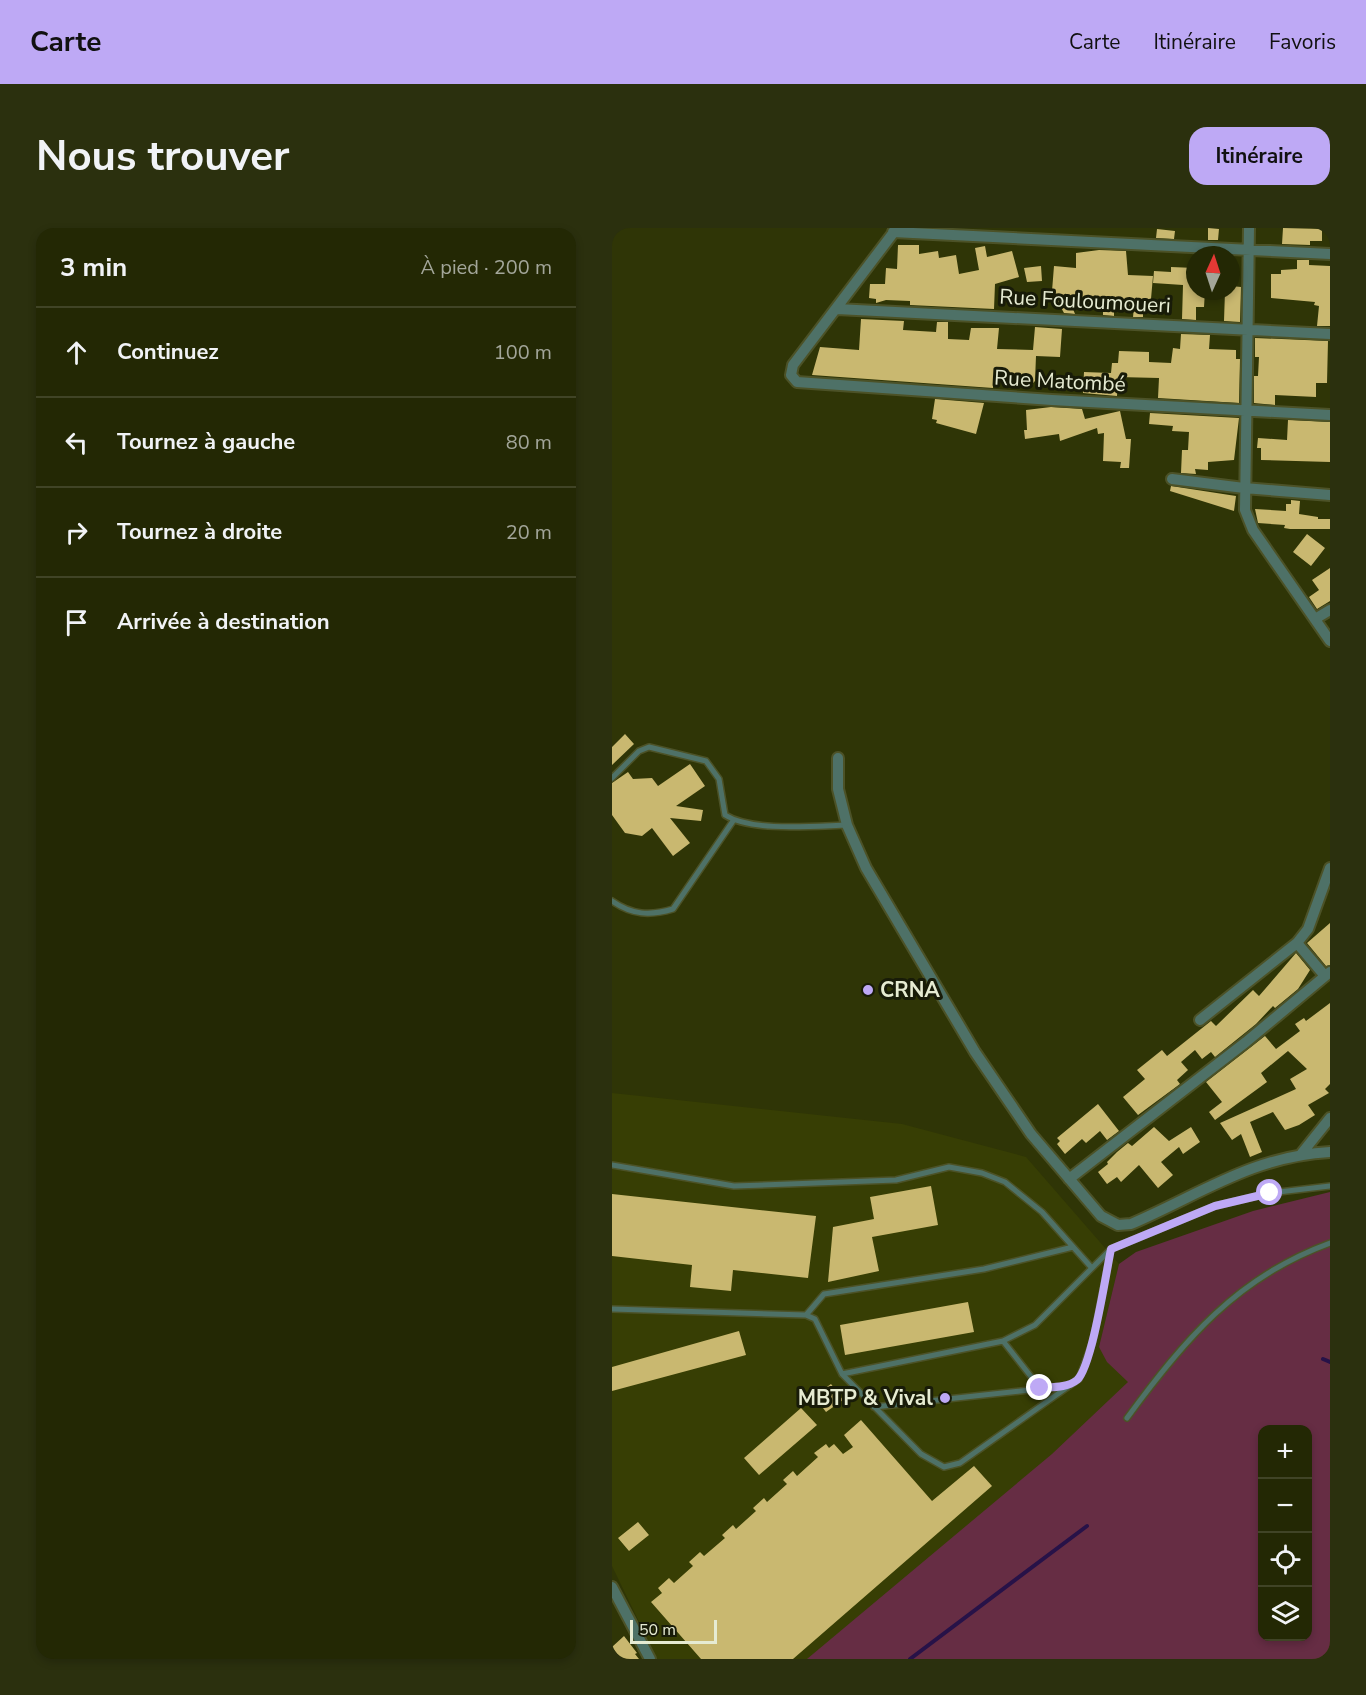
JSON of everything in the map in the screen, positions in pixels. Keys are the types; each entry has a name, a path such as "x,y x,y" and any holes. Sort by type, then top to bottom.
{"street":[{"path":"1249,228 1244,488 1248,522 1330,642"},
{"path":"837,309 895,230 1330,254"},
{"name":"Rue Fouloumoueri","path":"837,309 1248,328 1330,334"},
{"name":"Rue Matombé","path":"837,309 792,365 791,375 797,382 1052,400 1330,415"},
{"path":"1172,479 1330,495"},
{"path":"1315,620 1330,610"},
{"path":"838,758 838,789 847,825 880,895 975,1052 1031,1134 1108,1221 1118,1225 1131,1224 1233,1174 1302,1153 1330,1152"},
{"path":"1200,1020 1297,943 1308,929 1330,868"},
{"path":"1069,1179 1246,1042 1328,974 1297,943"},
{"path":"1302,1153 1330,1118"},
{"path":"612,1587 650,1659"}],"lane":[{"path":"612,778 639,751 649,747 706,761 719,779 725,815 734,821 790,827 847,825"},
{"path":"612,901 634,913 656,914 673,909 734,821"},
{"path":"612,1165 734,1186 896,1180 949,1167 982,1173 1005,1182 1042,1212 1091,1267"},
{"path":"842,1374 1003,1341 1035,1325 1111,1249 1215,1206 1270,1193 1330,1186"},
{"path":"1127,1418 1168,1362 1225,1304 1261,1276 1294,1256 1330,1243"},
{"path":"806,1316 824,1294 984,1269 1073,1247"},
{"path":"612,1308 806,1316 815,1319 842,1374 921,1454 944,1467 960,1463 1078,1379 1093,1341 1111,1249"},
{"path":"1003,1341 1040,1388"},
{"path":"874,1407 1068,1386"}],"shaded area":[{"path":"612,1093 902,1124 1026,1157 1119,1264 1099,1347 1322,1198 1330,1659 657,1659 612,1566"},
{"path":"1330,1192 1330,1659 807,1659 1052,1454 1128,1382 1107,1362 1099,1347 1119,1264 1136,1252 1253,1211"}],"building":[{"path":"1208,228 1219,229 1218,240 1208,240"},
{"path":"1283,228 1322,229 1322,241 1310,241 1310,245 1282,244"},
{"path":"1157,229 1175,231 1174,239 1156,238"},
{"path":"898,245 919,245 919,254 938,251 939,258 956,255 959,274 979,270 975,248 985,246 987,257 1012,251 1019,277 995,284 994,309 910,305 910,301 886,300 876,303 876,299 869,298 870,284 885,284 886,268 897,269"},
{"path":"1099,250 1126,251 1128,275 1153,276 1151,299 1143,299 1143,317 1133,317 1134,307 1114,307 1114,316 1103,315 1103,301 1071,304 1075,314 1064,313 1052,291 1054,266 1076,268 1076,253"},
{"path":"1297,260 1309,260 1309,265 1330,266 1330,326 1317,326 1319,306 1314,305 1315,302 1271,298 1271,274 1281,274 1281,270 1297,269"},
{"path":"1041,266 1042,281 1027,282 1024,268"},
{"path":"1171,267 1186,268 1186,300 1204,300 1204,307 1196,307 1196,320 1182,319 1183,285 1153,283 1154,271 1171,272"},
{"path":"1241,287 1240,322 1224,321 1225,300 1240,300"},
{"path":"861,319 904,321 903,330 936,332 937,322 948,322 948,339 969,340 971,328 999,328 997,349 1033,350 1035,327 1062,329 1060,357 1036,356 1033,383 993,381 993,388 812,375 820,347 859,350"},
{"path":"1181,334 1210,335 1209,349 1236,350 1236,359 1240,359 1239,403 1158,398 1159,378 1118,377 1117,396 1083,393 1084,372 1111,373 1112,363 1118,363 1119,351 1149,352 1149,362 1171,363 1173,348 1180,349"},
{"path":"1255,338 1328,341 1327,383 1316,383 1316,397 1275,395 1275,405 1254,403 1254,376 1258,376 1259,357 1255,357"},
{"path":"935,399 984,403 976,434 936,423 937,420 932,419"},
{"path":"1051,407 1082,409 1085,419 1120,411 1126,439 1131,439 1129,468 1120,468 1121,462 1103,461 1104,433 1098,434 1097,428 1060,441 1059,434 1025,439 1026,410"},
{"path":"1150,413 1239,418 1234,460 1208,462 1208,470 1195,469 1196,474 1181,473 1182,450 1188,450 1189,432 1172,431 1173,426 1149,424"},
{"path":"1288,420 1330,422 1330,462 1261,460 1261,448 1257,448 1258,438 1287,440"},
{"path":"1171,486 1236,496 1234,511 1170,491"},
{"path":"1291,500 1300,501 1299,514 1318,517 1318,519 1330,519 1330,529 1290,529 1284,528 1285,525 1258,523 1255,509 1286,511 1286,504 1291,504"},
{"path":"1307,534 1325,548 1311,566 1293,552"},
{"path":"1330,568 1330,601 1317,609 1309,597 1319,590 1312,580"},
{"path":"625,734 634,744 612,765 612,747"},
{"path":"690,764 705,786 676,806 703,810 701,821 670,818 690,843 673,856 652,828 642,836 625,833 612,815 612,783 628,772 633,779 652,778 658,786"},
{"path":"1330,923 1330,965 1326,966 1307,943"},
{"path":"1296,953 1310,970 1298,989 1275,1008 1273,1006 1256,1024 1215,1057 1211,1052 1202,1059 1195,1050 1181,1062 1188,1070 1177,1080 1180,1084 1138,1115 1123,1097 1145,1079 1137,1070 1162,1050 1167,1056 1211,1021 1216,1026 1253,990 1259,996"},
{"path":"1330,1003 1330,1084 1325,1089 1329,1093 1308,1105 1315,1115 1299,1125 1285,1130 1273,1112 1250,1122 1262,1152 1250,1157 1241,1134 1232,1140 1220,1123 1296,1089 1290,1079 1307,1069 1288,1051 1261,1073 1267,1082 1215,1120 1209,1112 1222,1102 1206,1082 1265,1036 1276,1049 1300,1031 1295,1024 1304,1018 1306,1021"},
{"path":"1098,1104 1119,1131 1107,1140 1100,1131 1086,1143 1082,1139 1065,1154 1057,1144 1060,1141 1057,1138"},
{"path":"1154,1127 1169,1141 1191,1127 1200,1142 1183,1154 1179,1147 1161,1162 1173,1175 1158,1188 1139,1165 1121,1182 1117,1177 1107,1184 1098,1172 1128,1143 1132,1146"},
{"path":"931,1186 938,1225 872,1237 879,1271 828,1282 833,1227 874,1219 870,1197"},
{"path":"612,1194 816,1216 808,1278 733,1270 731,1291 690,1287 692,1265 612,1256"},
{"path":"968,1302 974,1332 845,1355 840,1325"},
{"path":"739,1331 746,1355 612,1391 612,1367"},
{"path":"831,1384 843,1400 826,1412 814,1396"},
{"path":"801,1408 817,1425 759,1475 744,1458"},
{"path":"861,1420 932,1501 974,1466 992,1486 793,1659 701,1659 651,1602 662,1593 658,1588 669,1578 674,1583 693,1566 689,1562 700,1552 704,1556 725,1538 722,1535 733,1525 736,1529 756,1511 753,1508 764,1498 767,1502 787,1484 783,1480 793,1471 797,1476 818,1457 814,1453 826,1444 829,1448 834,1444 843,1454 853,1447 844,1435"},
{"path":"638,1522 649,1535 629,1551 618,1538"},
{"path":"624,1636 639,1659 621,1659 612,1647"}],"waterway":[{"path":"1323,1359 1330,1362"},
{"path":"910,1659 1087,1526"}],"place":[{"name":"CRNA","path":"868,990"},
{"name":"MBTP & Vival","path":"945,1398"}],"route":[{"path":"1040,1388 1068,1386 1078,1379 1093,1341 1111,1249 1215,1206 1270,1193"}]}
